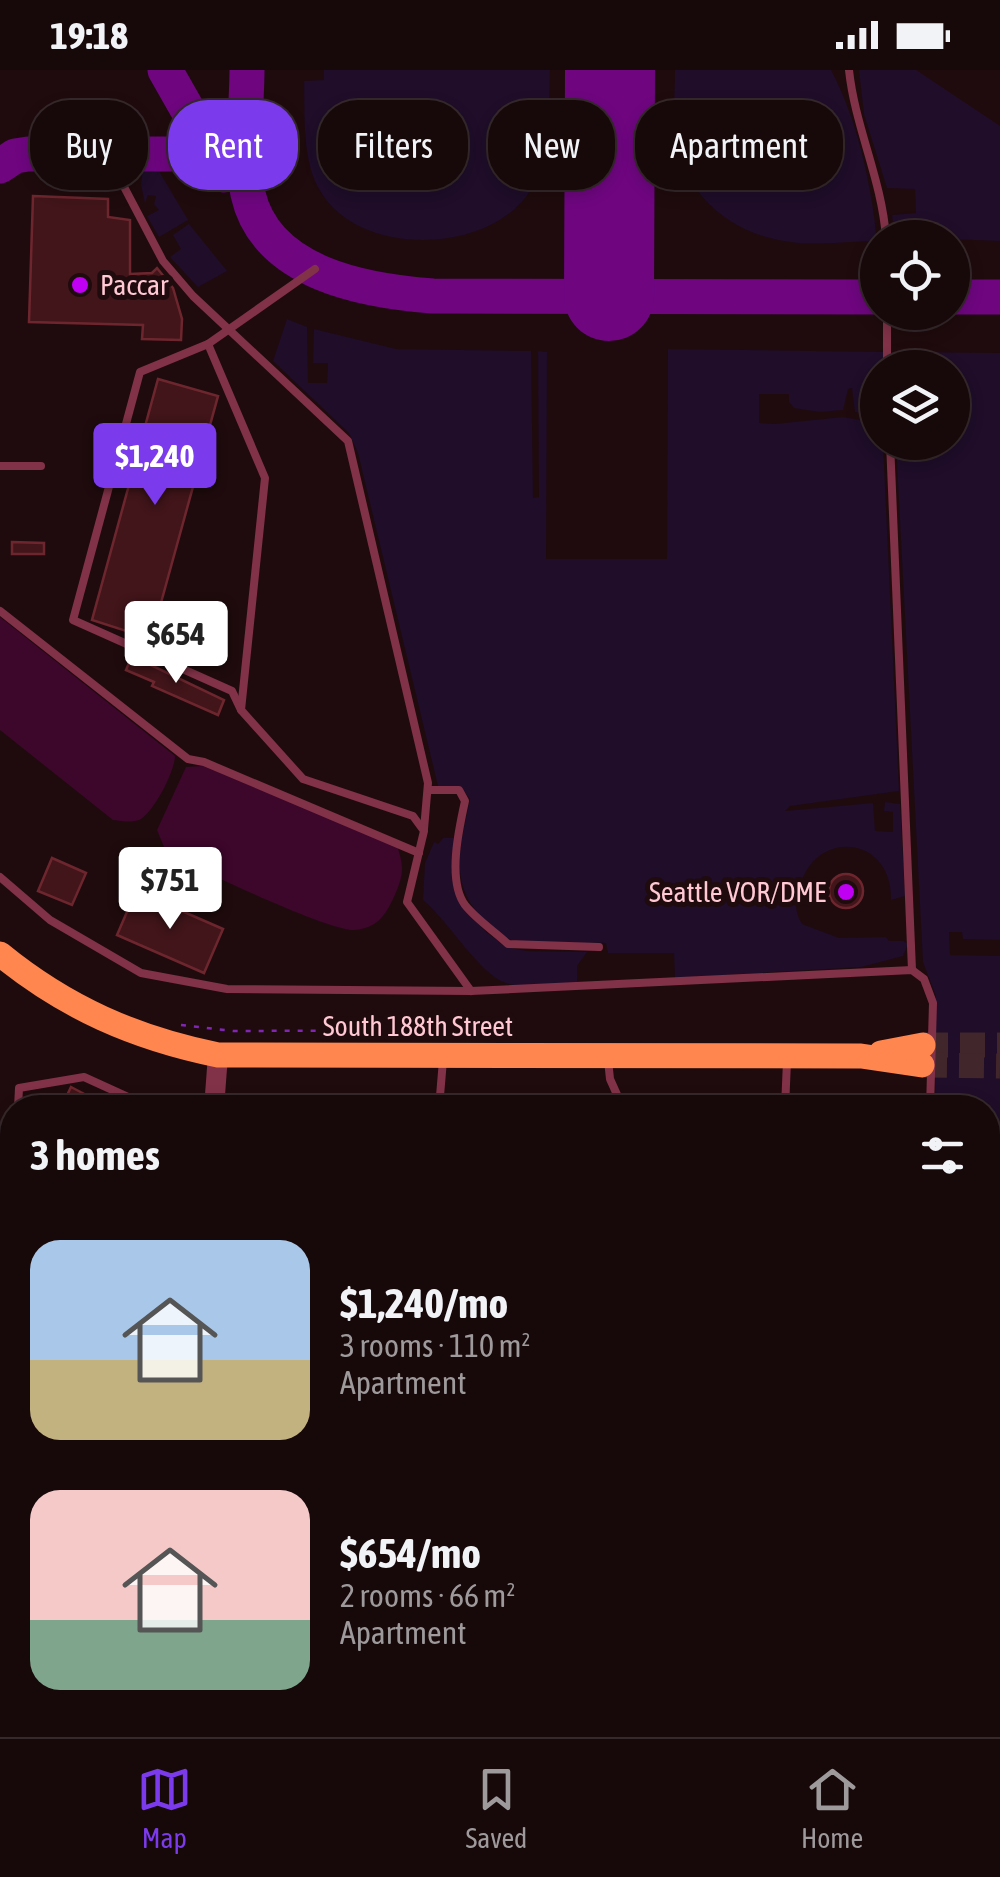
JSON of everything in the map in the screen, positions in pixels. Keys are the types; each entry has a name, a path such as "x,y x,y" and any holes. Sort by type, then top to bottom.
{"main road":[{"name":"South 188th Street","path":"0,954 65,1002 131,1032 218,1055 922,1055"}],"street":[{"path":"215,1095 218,1055"}],"lane":[{"path":"850,70 852,100 884,220"},
{"path":"126,190 163,260 228,329 348,441 428,782 424,831 407,902 471,992"},
{"path":"315,269 208,344 140,372 73,620 232,692 241,710 303,780 413,816 424,831"},
{"path":"208,344 265,478 241,710"},
{"path":"891,460 912,970"},
{"path":"0,466 40,466"},
{"path":"0,611 188,760 204,762 418,853"},
{"path":"428,790 459,790 466,801 457,837 457,886 464,904 478,917 508,944 599,947"},
{"path":"0,877 50,920 141,973 227,990 471,992 912,970 924,979 932,1003 930,1095"},
{"path":"439,1095 443,1056"},
{"path":"608,1056 610,1079 617,1095"},
{"path":"786,1095 788,1056"},
{"path":"19,1095 19,1088 84,1078 123,1095"}],"path":[{"path":"182,1025 233,1031 514,1030"}],"shaded area":[{"path":"324,70 550,70 549,100 488,100 488,190 531,190 511,212 485,228 454,237 390,237 361,227 336,210 320,190 468,190 468,100 318,100 318,187 305,135 304,81 324,80"},
{"path":"675,70 831,70 848,109 862,153 871,198 874,220 860,220 860,242 811,244 768,238 729,220 697,190 843,190 843,100 674,100"},
{"path":"859,70 916,70 1000,126 1000,241 970,240 970,220 893,220 892,215 916,213 915,189 887,188 864,114"},
{"path":"148,166 156,166 188,220 159,237 147,216 159,210 154,204 156,196 148,195 145,203 142,190 148,190"},
{"path":"189,224 227,271 198,287 170,257 181,249 173,235"},
{"path":"287,319 307,327 308,383 327,383 328,363 313,363 314,329 396,349 531,351 533,498 539,497 538,351 547,352 546,559 667,559 668,349 860,352 860,413 855,412 852,388 848,389 843,410 820,412 794,408 789,394 759,394 759,423 843,417 860,420 860,460 884,460 899,791 790,806 785,811 873,803 875,831 893,832 893,812 884,811 885,802 900,804 905,896 891,900 888,879 880,863 868,852 853,847 837,848 822,854 809,867 796,905 802,924 839,938 886,937 889,941 903,941 908,944 903,956 861,967 675,978 674,953 608,953 606,943 521,942 505,937 487,922 474,908 461,879 461,849 470,799 461,787 438,786 358,453 349,433 273,361"},
{"path":"970,353 1000,353 1000,940 963,939 962,932 949,932 950,955 1000,956 1000,1095 935,1095 936,996 923,962 897,460 970,460"},
{"path":"0,617 175,756 162,791 145,816 132,821 113,820 0,730"},
{"path":"203,766 397,846 401,878 384,915 363,929 341,928 267,900 166,852 157,830 186,767"},
{"path":"443,838 453,838 453,885 460,905 506,947 587,952 577,966 577,984 506,983 474,958 423,900 425,863 434,842 438,844"}],"building":[{"name":"Paccar","path":"33,196 108,199 108,217 130,220 130,274 152,273 157,268 173,288 182,319 181,340 142,339 143,325 29,322"},
{"path":"158,379 218,396 151,639 92,620"},
{"path":"12,542 44,543 44,554 12,554"},
{"path":"132,656 224,700 218,715 126,670"},
{"path":"52,858 86,873 72,905 38,891"},
{"name":"Seattle VOR/DME","path":"846,874 858,879 863,891 858,903 846,908 834,903 829,891 834,879"},
{"path":"136,891 223,929 204,973 117,935"},
{"path":"71,1087 86,1095 67,1095"}],"taxiway":[{"path":"165,70 182,100"},
{"path":"247,70 246,180 258,221 275,243 297,260 349,283 433,296 860,297"},
{"path":"0,166 15,156 28,154 168,154"},
{"path":"970,297 1000,297"}],"runway":[{"path":"609,296 610,70"}],"tunnel":[{"path":"923,1045 1000,1045"},
{"path":"922,1065 1000,1066"}],"place":[{"name":"Paccar","path":"80,285"},
{"name":"Seattle VOR/DME","path":"846,892"}]}
